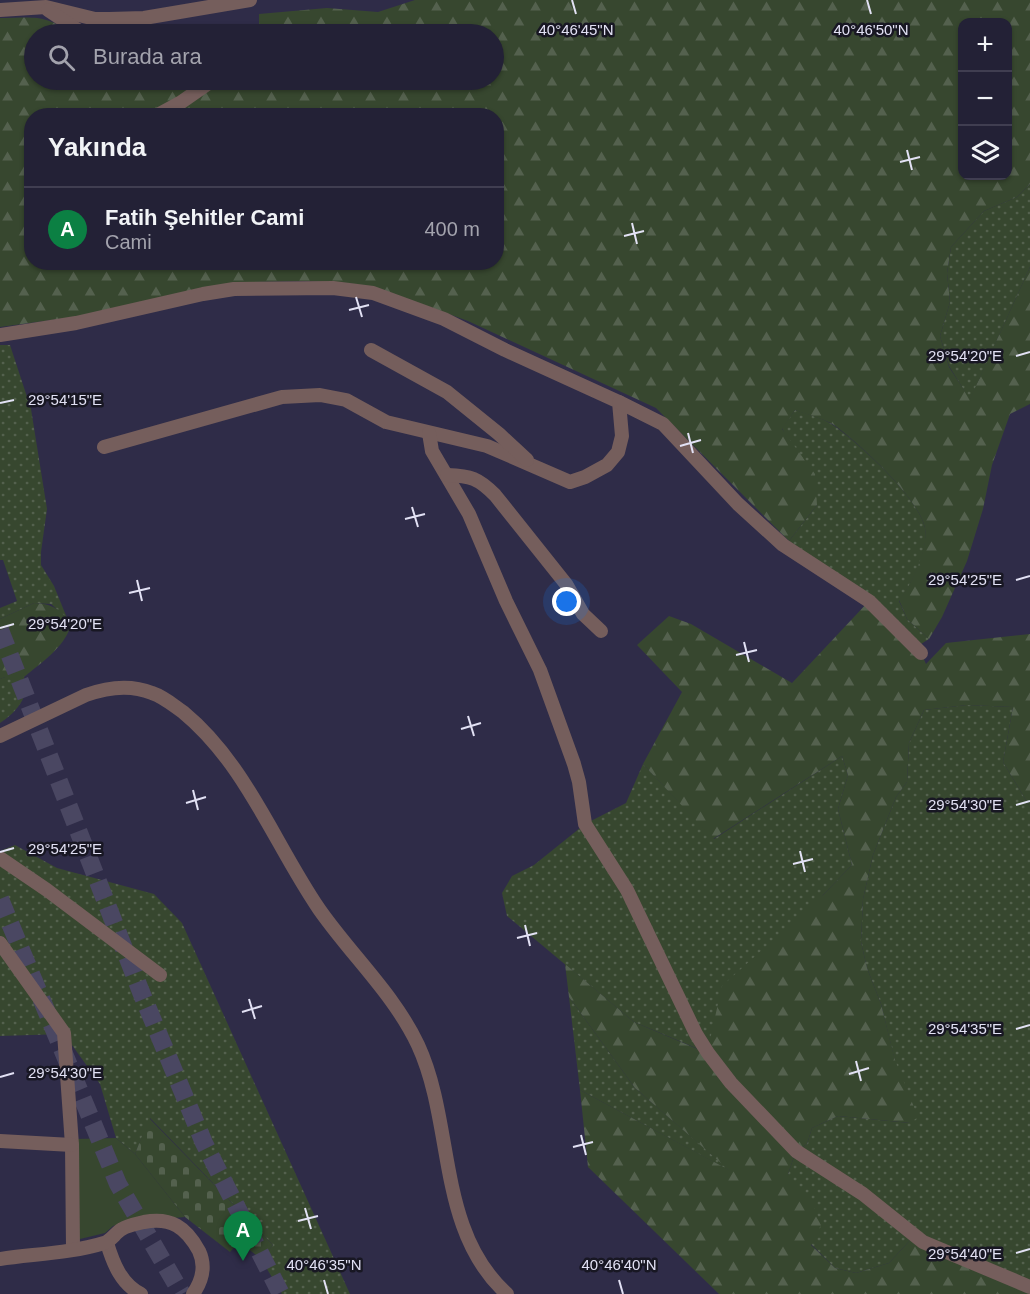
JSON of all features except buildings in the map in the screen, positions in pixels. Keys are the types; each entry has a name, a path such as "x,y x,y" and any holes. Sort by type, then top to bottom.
{"street":[{"path":"0,10 44,7 109,20 144,18 250,0"},
{"path":"44,7 69,24"},
{"path":"171,108 199,90"},
{"path":"0,334 76,323 234,289 263,287 343,289 391,299 444,319 663,424 738,504 783,545 869,601 921,653"},
{"path":"370,350 447,392 499,434 535,468"},
{"path":"104,447 258,403 302,395 320,395 346,400 386,423 487,446 570,482 607,465 618,452 622,436 619,402"},
{"path":"429,433 432,451 469,514 506,601 544,681 579,782 585,824 627,890 696,1034 708,1053 731,1083 796,1151 863,1194 923,1242 1030,1287"},
{"path":"447,475 474,478 489,489 566,584 583,614 601,631"},
{"path":"0,736 86,695 120,687 154,693 169,701 208,735 233,765 320,911 392,1002 418,1046 433,1090 446,1159 464,1230 472,1250 484,1268 507,1294"},
{"path":"0,858 47,890 159,975"},
{"path":"0,942 64,1033 72,1145 73,1249"},
{"path":"0,1141 72,1145"},
{"path":"0,1259 107,1243 122,1229 132,1224 164,1220 180,1227 196,1246 203,1262 201,1280 193,1294"},
{"path":"107,1243 119,1272 129,1287 141,1294"}],"green space":[{"path":"415,0 1030,0 1030,184 1017,197 984,211 951,247 947,273 950,302 940,336 949,367 970,399 1030,267 1030,404 1010,414 992,465 983,509 967,561 942,617 929,639 907,619 899,600 914,576 922,556 925,528 920,516 912,502 887,472 845,433 820,418 795,410 782,429 815,474 817,505 789,541 656,408 468,321 380,289 348,283 250,282 213,286 74,317 0,327 0,18 38,18 56,24 24,24 24,90 192,90 163,108 24,108 24,270 504,270 504,108 178,108 206,90 504,90 504,24 259,24 259,14 327,8 378,12"},
{"path":"1030,184 1030,267 970,400 949,366 940,336 950,302 947,273 951,247 984,211 1017,197"},
{"path":"0,345 10,345 31,409 47,509 41,565 54,586 67,618 51,604 34,603 0,619 0,608 17,601 3,560 0,560"},
{"path":"795,410 829,423 858,444 900,487 920,516 926,537 922,556 909,586 899,601 907,619 929,639 921,644 789,541 817,505 782,428"},
{"path":"869,601 921,653 926,664 946,643 1030,634 1030,807 1003,762 1013,707 967,705 924,710 909,743 907,782 896,797 873,855 863,899 861,942 867,968 881,1004 895,1060 918,1117 910,1123 838,1116 812,1128 807,1144 796,1151 788,1174 813,1204 821,1225 811,1245 835,1268 856,1273 889,1263 914,1236 1030,1287 1030,1294 719,1294 588,1167 580,1090 729,1170 635,1088 569,997 565,964 634,1022 707,1053 722,986 823,895 852,865 838,809 848,775 842,756 713,839 643,764 682,692 637,645 669,616 691,624 792,683"},
{"path":"34,603 51,606 60,611 71,625 68,633 52,654 24,677 0,679 0,619"},
{"path":"24,677 26,684 20,704 0,723 0,679"},
{"path":"967,705 1013,707 1003,762 1030,807 1030,1287 914,1236 889,1263 856,1273 835,1268 811,1244 788,1174 796,1151 807,1144 812,1128 838,1116 910,1123 881,1004 867,968 861,942 863,899 873,855 896,797 907,782 909,743 924,710"},
{"path":"842,756 848,775 838,809 852,865 823,895 708,1053 634,1022 507,916 502,893 512,876 534,865 585,824 626,803 643,764 714,839"},
{"path":"15,845 57,868 154,894 182,923 350,1294 282,1294 261,1259 273,1245 150,1118 135,1154 116,1138 100,1084 64,1034 0,1036 0,851"},
{"path":"569,997 635,1088 732,1172 580,1090"},
{"path":"149,1118 273,1245 261,1259 247,1248 244,1250 237,1244 230,1252 185,1217 135,1154"},
{"path":"116,1138 135,1154 185,1217 126,1222 113,1226 105,1233 76,1240 75,1139"}],"tunnel":[{"path":"0,630 141,992 204,1143 281,1294"},
{"path":"0,899 118,1184 182,1294"}],"place":[{"name":"Fatih Şehitler Cami","path":"243,1261"}]}
